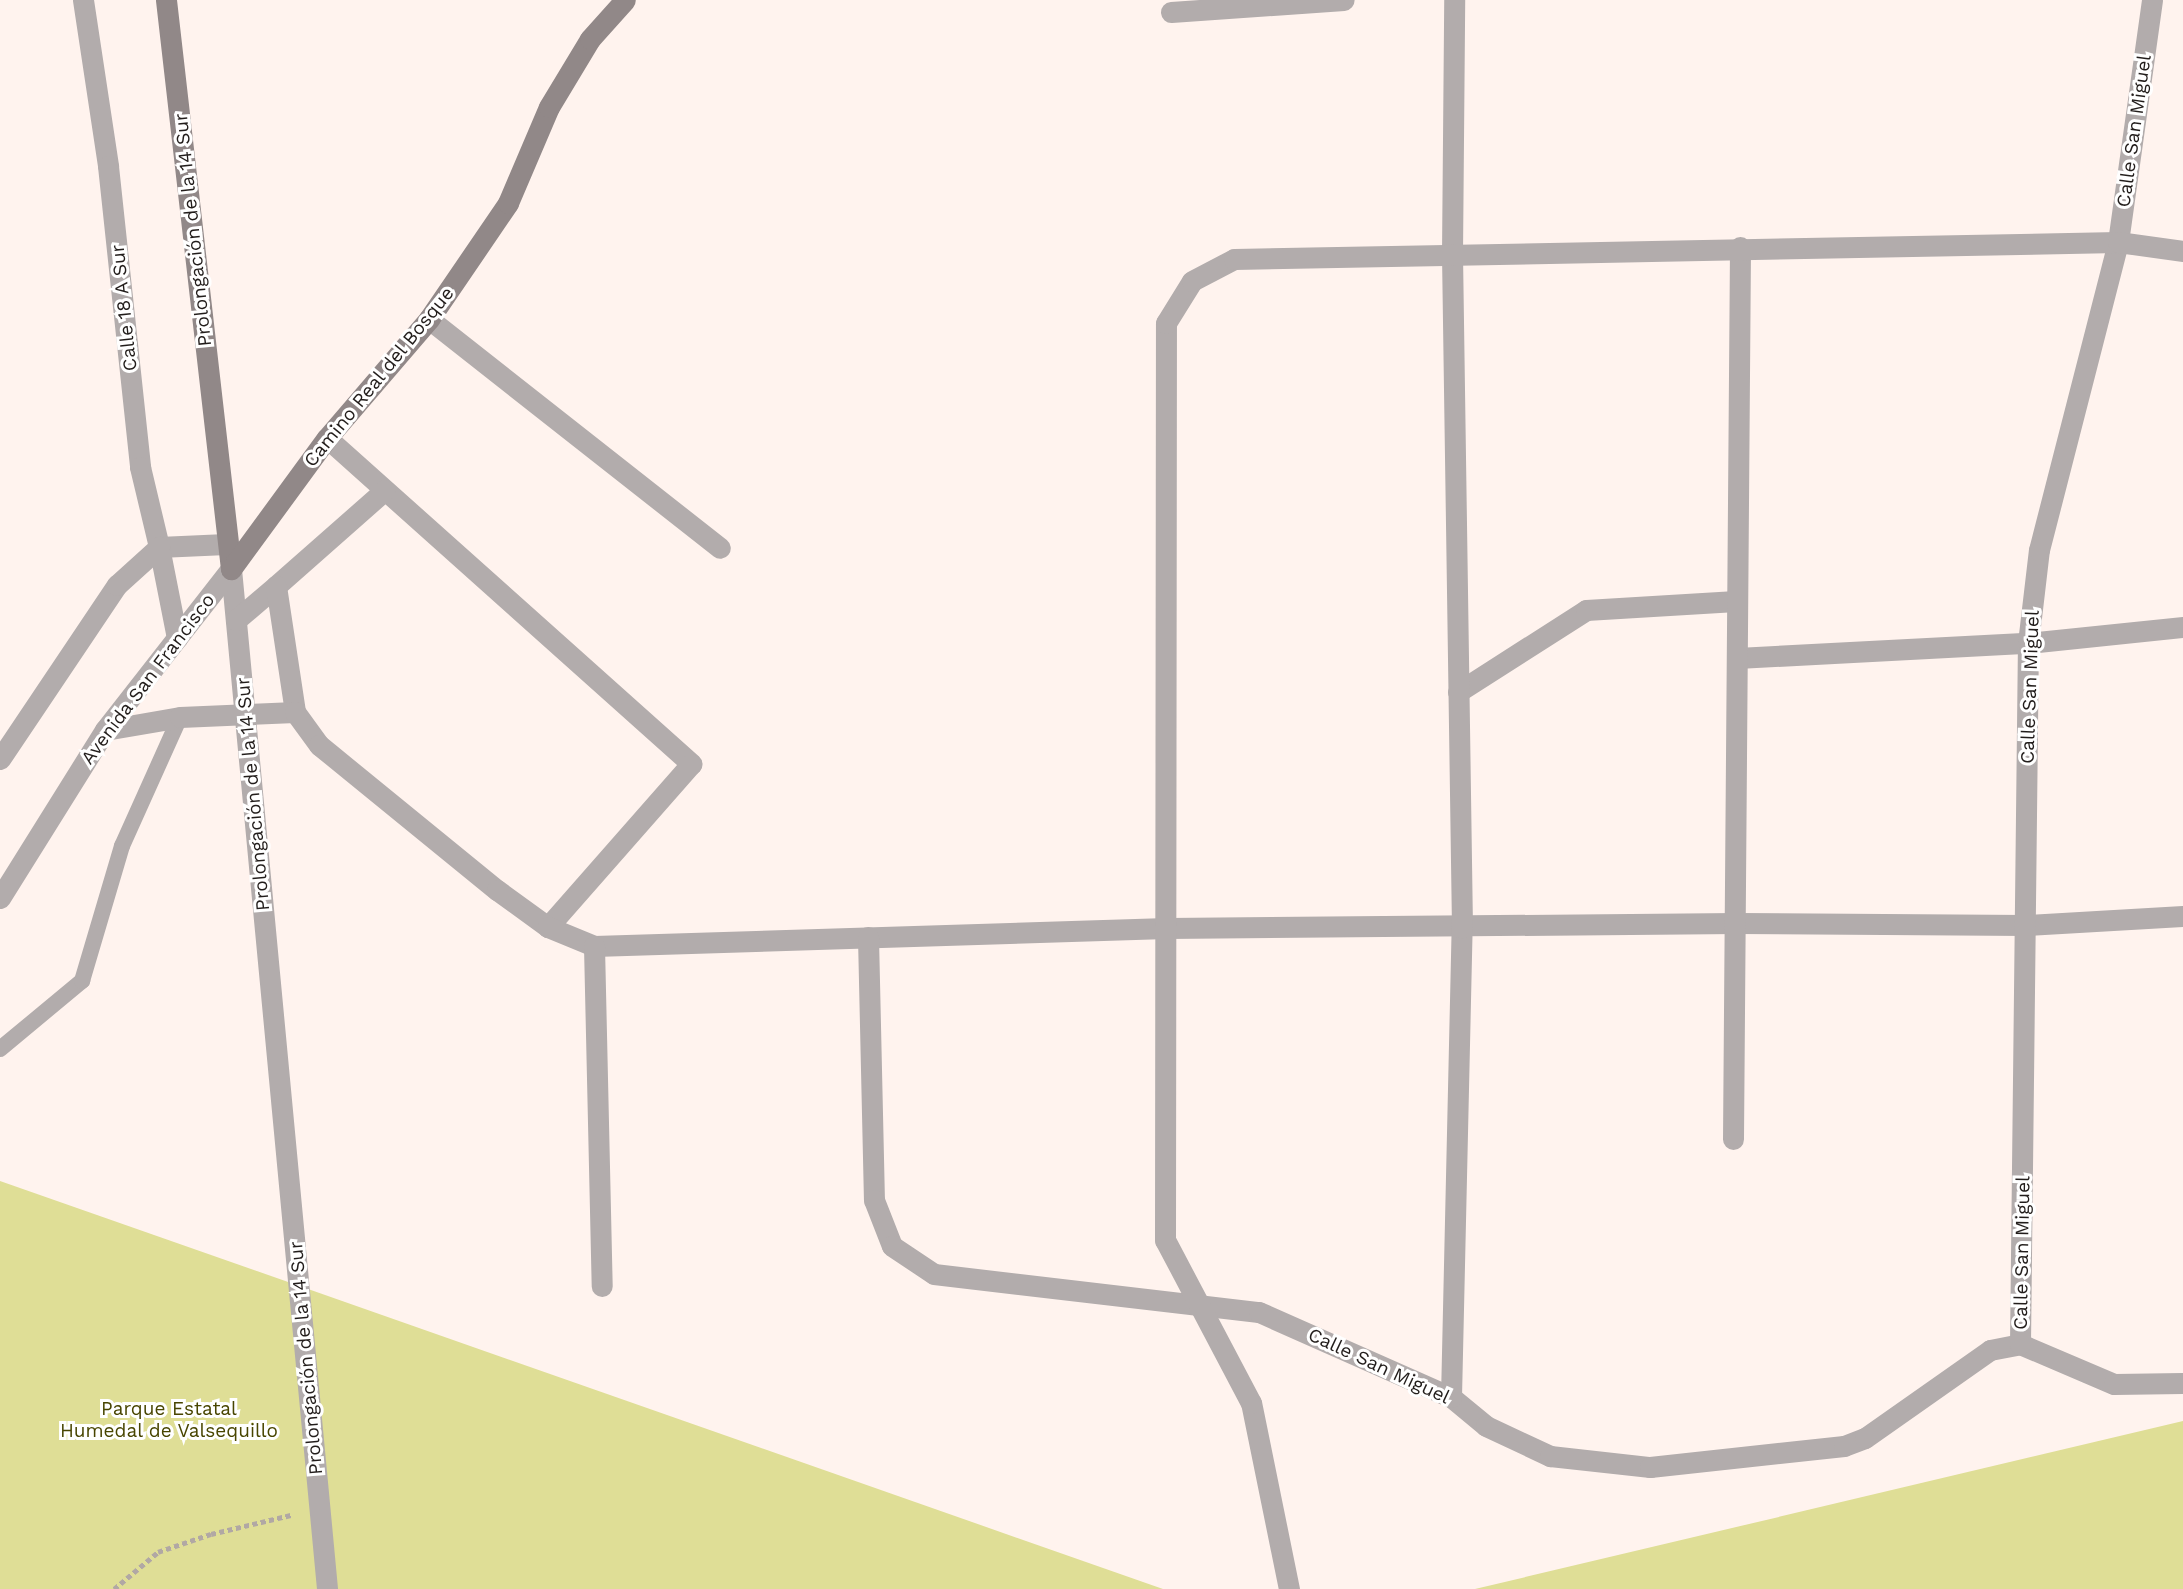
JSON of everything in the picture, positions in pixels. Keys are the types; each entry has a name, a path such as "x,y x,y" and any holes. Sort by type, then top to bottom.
{"street":[{"name":"Calle 18 A Sur","path":"83,0 108,166 140,467 177,638"},
{"name":"Prolongación de la 14 Sur","path":"166,0 246,711 327,1589"},
{"name":"Camino Real del Bosque","path":"231,569 327,438 429,319 508,203 550,107 590,38 625,0"},
{"path":"1171,12 1344,0"},
{"path":"1451,1397 1462,928 1452,254 1454,0"},
{"name":"Calle San Miguel","path":"2020,1344 2028,643 2039,550 2118,242 2152,0"},
{"path":"1289,1589 1251,1404 1165,1240 1166,323 1192,281 1234,259 1740,247 2118,242 2183,251"},
{"path":"1733,1139 1737,923 1735,601 1740,247"},
{"path":"429,319 720,548"},
{"path":"327,438 691,764 548,927"},
{"path":"236,621 385,490"},
{"path":"0,759 117,584 159,547 226,544"},
{"name":"Avenida San Francisco","path":"0,898 105,730 231,569"},
{"path":"276,586 295,712 319,745 548,927 594,946 1167,928 1462,928 1737,923 2026,925 2183,916"},
{"path":"1458,692 1586,610 1735,601"},
{"path":"1737,658 2028,643 2183,627"},
{"path":"105,730 180,717 246,711 295,712"},
{"name":"Calle San Miguel","path":"868,937 874,1200 892,1246 934,1274 1259,1312 1451,1397 1486,1426 1550,1456 1664,1466 1844,1446 1866,1438 1990,1350 2020,1344 2114,1384 2183,1383"},
{"path":"594,946 602,1286"}],"lane":[{"path":"0,1049 82,981 122,846 180,717"}],"path":[{"path":"114,1589 158,1552 262,1520 320,1510"}],"green space":[{"name":"Parque Estatal Humedal de Valsequillo","path":"0,1181 1163,1589 0,1589"},
{"path":"2183,1421 2183,1589 1475,1589"}]}
